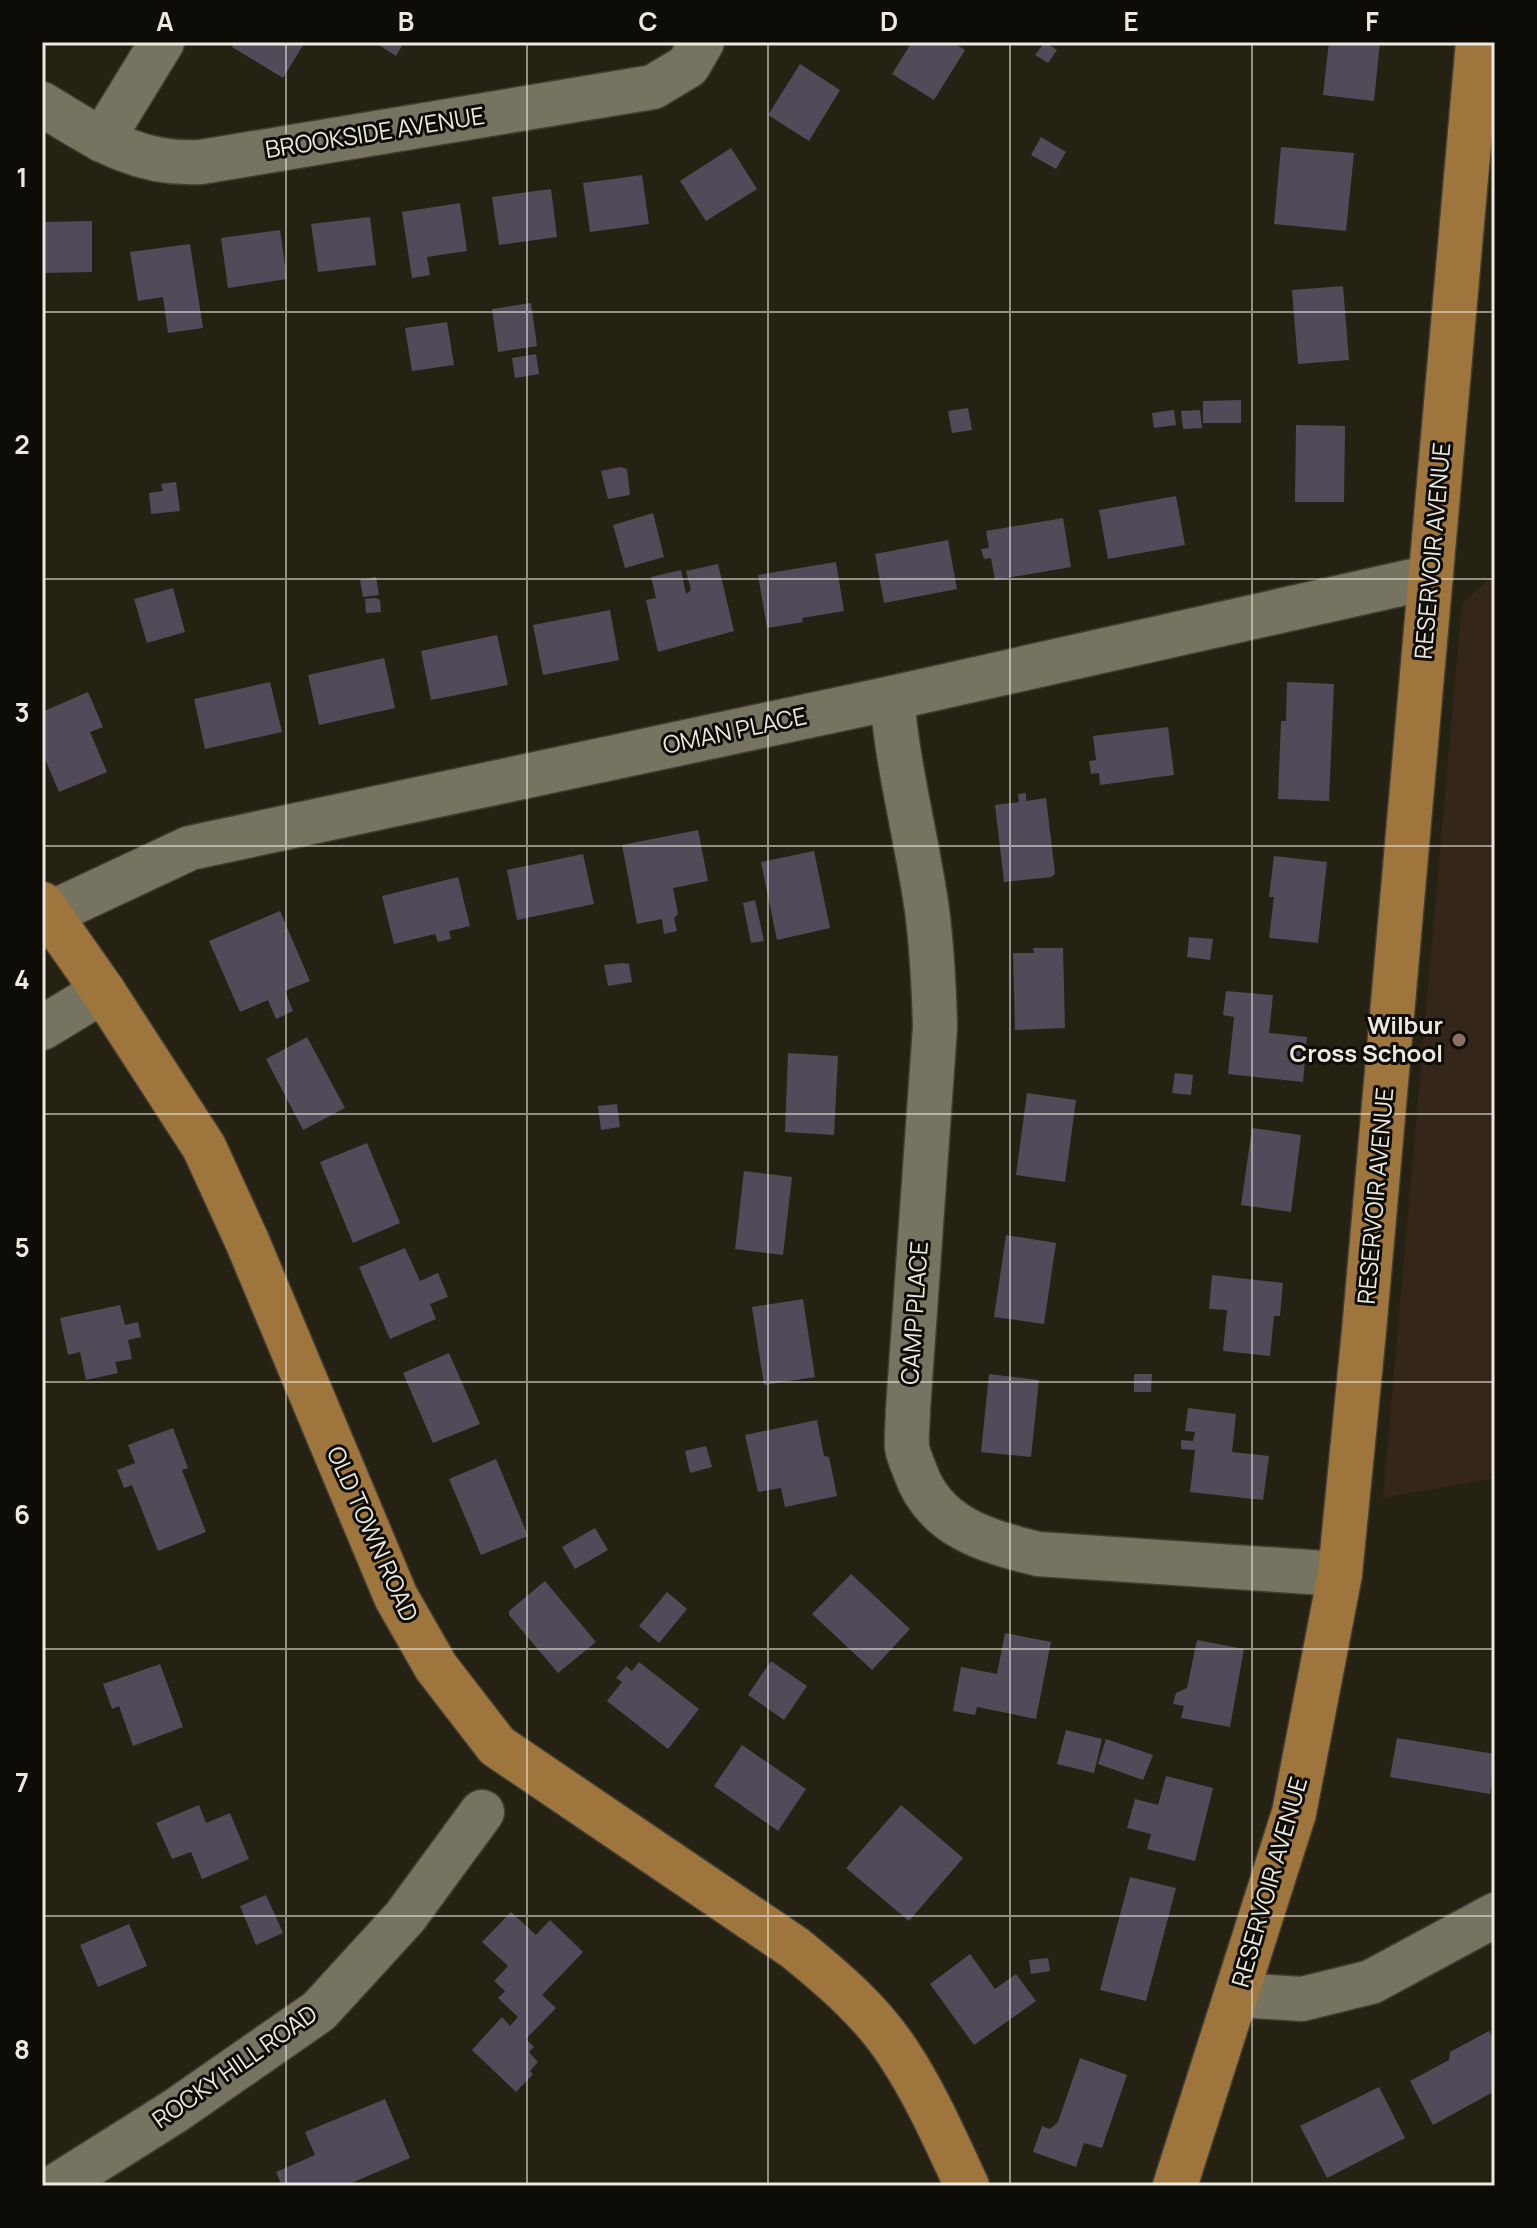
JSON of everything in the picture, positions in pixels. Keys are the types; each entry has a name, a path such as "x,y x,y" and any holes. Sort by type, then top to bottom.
{"main road":[{"name":"RESERVOIR AVENUE","path":"1175,2186 1294,1813 1340,1574 1478,42"},
{"name":"OLD TOWN ROAD","path":"48,921 103,991 204,1147 247,1241 396,1597 436,1667 497,1746 795,1948 836,1982 898,2051 967,2186"}],"street":[{"path":"102,140 162,42"},
{"name":"BROOKSIDE AVENUE","path":"42,104 102,140 149,159 201,162 653,87 688,66 702,42"},
{"name":"OMAN PLACE","path":"48,921 190,848 892,698 1431,577"},
{"name":"CAMP PLACE","path":"892,698 896,748 926,908 934,975 935,1027 907,1449 928,1500 945,1517 969,1532 1038,1554 1340,1574"},
{"path":"42,1028 103,991"},
{"name":"ROCKY HILL ROAD","path":"56,2186 175,2111 319,2011 405,1917 482,1812"},
{"path":"1237,1995 1302,1999 1371,1982 1495,1915"}],"shaded area":[{"name":"Wilbur Cross School","path":"1495,575 1495,1478 1383,1498 1462,603"}],"building":[{"path":"235,42 305,42 283,78 232,47"},
{"path":"374,42 404,42 396,56"},
{"path":"912,42 952,42 965,50 934,100 892,74"},
{"path":"1045,42 1057,50 1048,63 1035,55"},
{"path":"1329,42 1380,42 1374,101 1323,95"},
{"path":"800,64 840,90 809,141 768,115"},
{"path":"1041,137 1066,152 1056,169 1031,155"},
{"path":"1281,147 1354,153 1346,231 1274,224"},
{"path":"731,148 757,189 706,221 680,181"},
{"path":"642,175 649,224 590,232 583,183"},
{"path":"551,189 557,237 499,245 492,197"},
{"path":"460,203 467,251 427,257 430,275 412,278 402,212"},
{"path":"370,217 376,265 318,272 311,224"},
{"path":"92,221 92,272 43,273 42,222"},
{"path":"280,230 287,279 228,288 221,238"},
{"path":"190,244 203,328 168,333 163,297 138,301 130,252"},
{"path":"1343,286 1349,360 1298,364 1292,290"},
{"path":"531,303 537,346 498,352 492,309"},
{"path":"447,322 454,365 412,371 405,328"},
{"path":"536,354 539,374 515,378 512,358"},
{"path":"1241,400 1241,423 1203,423 1203,401"},
{"path":"968,408 972,430 952,433 948,411"},
{"path":"1174,410 1176,425 1154,428 1152,413"},
{"path":"1200,410 1202,428 1183,429 1181,411"},
{"path":"1296,425 1345,426 1344,502 1295,502"},
{"path":"620,467 627,469 630,495 608,499 601,471"},
{"path":"176,482 180,511 151,514 149,493 163,491 161,484"},
{"path":"1176,496 1185,545 1108,559 1099,510"},
{"path":"653,513 664,557 625,568 613,525"},
{"path":"1063,518 1071,567 995,580 991,558 984,559 981,549 989,548 986,531"},
{"path":"948,540 957,589 884,603 875,554"},
{"path":"836,562 844,611 767,628 758,575"},
{"path":"718,564 734,631 658,652 646,600 656,598 651,577 681,570 686,594 691,590 686,571"},
{"path":"376,577 379,595 363,597 360,580"},
{"path":"173,588 185,632 147,643 134,599"},
{"path":"365,599 380,600 381,612 366,613"},
{"path":"610,610 619,660 543,675 533,625"},
{"path":"497,635 508,685 431,700 421,651"},
{"path":"384,658 395,708 319,725 308,675"},
{"path":"270,682 282,732 205,749 194,699"},
{"path":"1287,682 1334,684 1329,801 1278,799 1281,721 1286,721"},
{"path":"88,692 103,727 90,732 107,772 59,792 42,752 42,712"},
{"path":"1168,727 1174,775 1100,785 1099,773 1091,774 1089,761 1096,760 1093,736"},
{"path":"1026,793 1026,801 1046,798 1055,873 1052,877 1004,882 995,805 1019,802 1018,794"},
{"path":"698,830 708,881 673,888 678,914 674,918 677,931 664,934 662,919 637,924 622,845"},
{"path":"814,851 830,928 777,940 761,862"},
{"path":"583,854 594,904 517,920 507,870"},
{"path":"1274,856 1327,862 1318,943 1269,938 1274,897 1269,897"},
{"path":"458,877 470,926 449,931 451,939 438,942 435,934 394,944 382,896"},
{"path":"755,900 764,941 751,943 743,903"},
{"path":"280,911 310,981 285,991 293,1011 276,1019 268,1000 240,1012 209,941"},
{"path":"1189,937 1213,939 1210,960 1187,957"},
{"path":"1033,948 1063,948 1065,1028 1015,1030 1013,953 1034,953"},
{"path":"629,964 632,982 608,986 604,965"},
{"path":"1226,991 1273,995 1269,1033 1307,1037 1303,1082 1228,1074 1234,1017 1223,1015"},
{"path":"307,1037 345,1108 303,1130 266,1059"},
{"path":"788,1053 838,1056 834,1135 785,1132"},
{"path":"1175,1073 1193,1075 1191,1095 1172,1093"},
{"path":"1027,1093 1076,1100 1065,1182 1016,1175"},
{"path":"617,1104 620,1127 601,1130 598,1106"},
{"path":"1252,1128 1301,1135 1291,1212 1241,1205"},
{"path":"367,1143 400,1223 353,1243 320,1162"},
{"path":"744,1171 792,1177 783,1255 735,1249"},
{"path":"1006,1235 1056,1243 1044,1324 994,1317"},
{"path":"405,1248 420,1281 438,1273 448,1297 430,1304 436,1319 390,1339 359,1267"},
{"path":"1212,1275 1283,1283 1280,1316 1274,1316 1270,1356 1223,1351 1227,1310 1209,1309"},
{"path":"803,1299 815,1377 764,1385 752,1307"},
{"path":"120,1305 125,1325 138,1322 141,1337 128,1340 132,1359 115,1362 118,1373 86,1380 80,1352 68,1355 60,1318"},
{"path":"449,1353 480,1424 433,1443 403,1373"},
{"path":"989,1374 1039,1380 1031,1457 981,1452"},
{"path":"1134,1374 1152,1374 1151,1392 1134,1392"},
{"path":"1188,1408 1236,1414 1232,1452 1269,1456 1263,1500 1190,1492 1195,1450 1181,1449 1181,1440 1193,1441 1195,1432 1185,1431"},
{"path":"817,1420 837,1496 785,1507 781,1488 758,1492 745,1435"},
{"path":"173,1428 188,1468 182,1470 206,1532 158,1551 132,1485 124,1488 117,1470 135,1463 128,1445"},
{"path":"706,1446 712,1467 690,1473 685,1451"},
{"path":"496,1459 528,1536 481,1555 449,1479"},
{"path":"595,1528 608,1550 575,1569 562,1547"},
{"path":"851,1574 910,1629 872,1670 812,1614"},
{"path":"545,1581 596,1642 558,1673 509,1615 509,1611"},
{"path":"667,1592 687,1609 659,1643 639,1626"},
{"path":"1005,1633 1051,1642 1036,1719 977,1707 975,1715 953,1711 961,1667 997,1674"},
{"path":"1197,1640 1244,1649 1230,1727 1181,1718 1184,1706 1173,1704 1176,1693 1187,1688"},
{"path":"771,1661 807,1686 784,1720 748,1695"},
{"path":"639,1662 699,1709 668,1749 607,1701 622,1682 616,1678 626,1666 632,1671"},
{"path":"160,1664 183,1727 133,1746 119,1706 112,1709 103,1684"},
{"path":"1066,1730 1102,1739 1094,1773 1057,1764"},
{"path":"1397,1738 1495,1754 1490,1794 1390,1777"},
{"path":"1106,1739 1153,1755 1143,1780 1098,1764"},
{"path":"742,1745 806,1789 778,1831 714,1786"},
{"path":"1166,1776 1213,1788 1195,1861 1147,1849 1151,1834 1127,1828 1135,1799 1158,1805"},
{"path":"199,1805 206,1823 230,1813 249,1859 202,1879 191,1852 172,1859 156,1823"},
{"path":"901,1805 963,1858 909,1921 846,1868"},
{"path":"1130,1877 1176,1888 1146,2001 1100,1990"},
{"path":"266,1895 283,1933 256,1945 240,1906"},
{"path":"511,1912 536,1935 550,1920 583,1952 542,1995 556,2008 526,2039 534,2047 529,2052 538,2062 530,2071 533,2074 516,2092 472,2050 502,2017 510,2026 518,2017 498,1998 505,1991 494,1981 508,1966 482,1942"},
{"path":"129,1924 147,1966 98,1987 80,1945"},
{"path":"970,1954 995,1989 1016,1974 1036,2001 974,2045 930,1984"},
{"path":"1048,1958 1050,1971 1031,1974 1029,1960"},
{"path":"1489,2031 1495,2042 1495,2091 1433,2125 1410,2081 1449,2060 1450,2052"},
{"path":"1080,2058 1127,2075 1102,2148 1084,2143 1076,2167 1033,2152 1042,2126 1050,2129 1058,2122"},
{"path":"1379,2087 1405,2138 1327,2178 1300,2126"},
{"path":"385,2099 410,2158 344,2186 282,2186 276,2172 315,2155 305,2132"}],"place":[{"name":"Wilbur Cross School","path":"1459,1040"}]}
